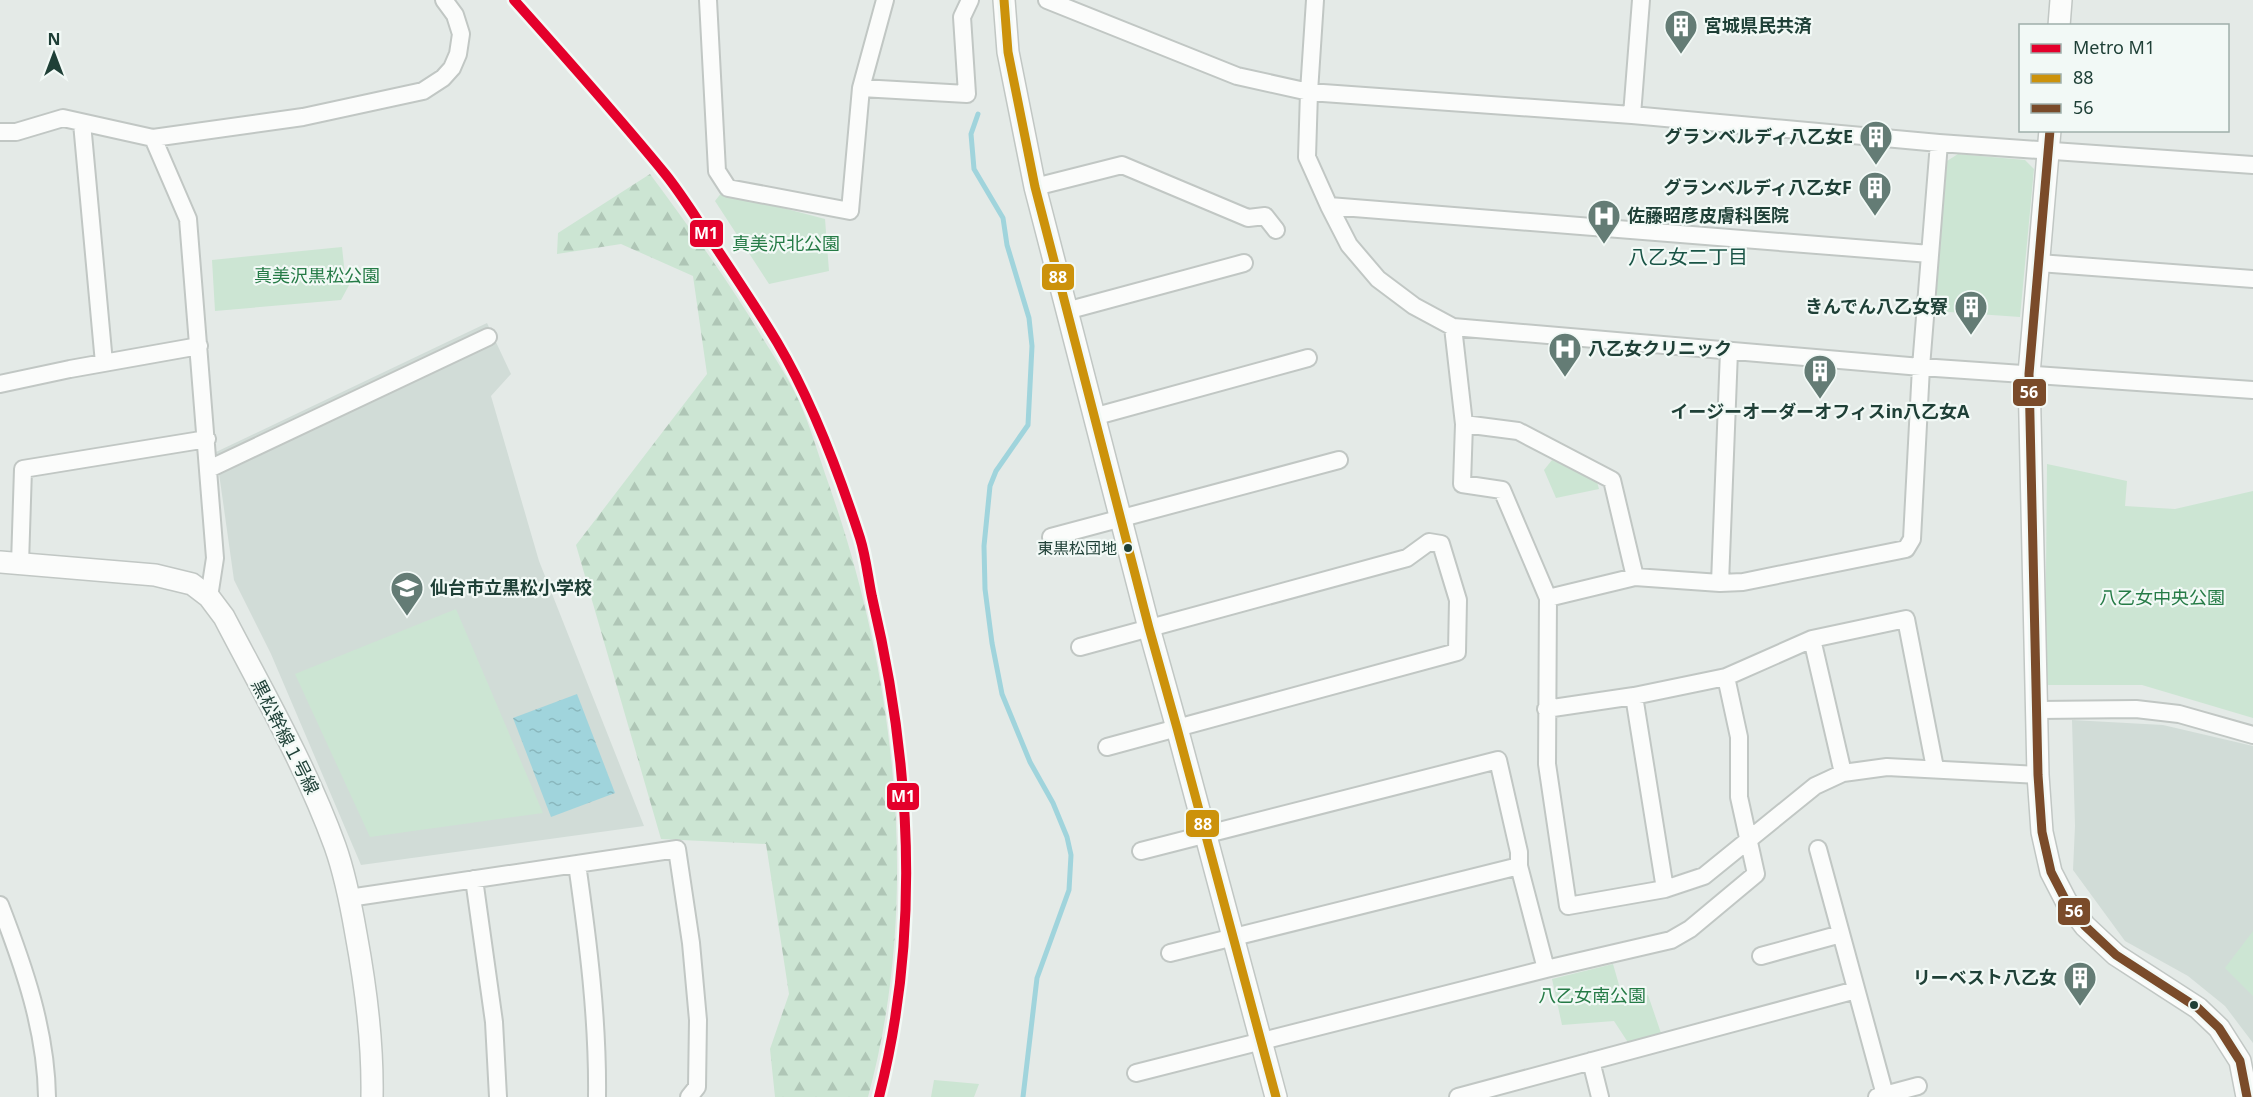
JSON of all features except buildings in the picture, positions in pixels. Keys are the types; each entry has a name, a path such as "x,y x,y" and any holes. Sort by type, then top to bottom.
{"street":[{"path":"0,132 16,132 63,118 153,138 303,117 423,92 443,78 452,68 458,54 460,34 455,15 444,0"},
{"path":"708,0 717,171 728,189 850,211 861,88 885,0"},
{"path":"861,88 966,94 962,17 970,0"},
{"path":"1004,0 1008,52 1035,187 1093,417 1276,1097"},
{"path":"1047,0 1237,76 1309,92 1632,115 1939,142 2049,140 2253,165"},
{"path":"1315,0 1307,157 1349,245 1378,279 1414,306 1453,327 1921,367 2253,390"},
{"path":"1632,115 1641,0"},
{"path":"2059,24 2061,0"},
{"path":"82,123 104,363"},
{"path":"153,138 188,219 215,558 209,597"},
{"path":"2049,140 2030,374 2038,775 2042,832 2051,872 2066,901 2085,926 2116,954 2198,1008 2219,1028 2240,1061 2247,1097"},
{"path":"1548,598 1635,577 1720,583 1743,582 1906,549 1912,539 1921,367 1939,142"},
{"path":"1035,187 1122,165 1248,218 1266,216 1276,230"},
{"path":"1329,206 1930,254"},
{"path":"2039,262 2253,279"},
{"path":"1066,311 1244,263"},
{"path":"1453,327 1464,424 1462,484 1502,490 1548,598 1546,764 1568,906 1665,889 1704,876 1815,786 1843,773 1887,767 2038,775"},
{"path":"209,469 488,338"},
{"path":"0,384 199,346"},
{"path":"1720,583 1729,351"},
{"path":"1093,417 1308,358"},
{"path":"1464,424 1518,432 1612,480 1635,577"},
{"path":"10,563 23,469 207,439"},
{"path":"1051,537 1339,460"},
{"path":"1080,647 1407,558 1429,542 1441,544 1458,600 1457,652 1107,747"},
{"name":"黒松幹線１号線","path":"10,563 155,575 192,584 209,597 224,617 315,793 336,849 349,898 361,959 373,1068 372,1097"},
{"path":"1546,709 1634,696 1726,677 1812,639 1906,619 1935,768"},
{"path":"1812,639 1843,773"},
{"path":"1136,1073 1546,969 1671,940 1690,929 1756,874 1739,797 1739,737 1726,677"},
{"path":"1634,696 1665,889"},
{"path":"2038,710 2136,709 2179,714 2253,735"},
{"path":"1141,851 1498,760 1519,852 1519,866 1546,969"},
{"path":"349,898 677,849 691,943 698,1020 697,1087 689,1097"},
{"path":"1818,849 1856,990 1881,1096 1918,1086"},
{"path":"577,864 590,950 597,1097"},
{"path":"1170,953 1519,866"},
{"path":"474,879 494,1022 498,1097"},
{"path":"0,905 8,946 37,1012 47,1097"},
{"path":"1761,956 1841,934"},
{"path":"1458,1097 1856,990"},
{"path":"1591,1061 1600,1097"}],"shaded area":[{"name":"仙台市立黒松小学校","path":"487,323 511,374 491,396 539,561 644,826 361,865 271,654 234,580 216,452"},
{"path":"2072,720 2163,725 2253,746 2253,1043 2225,1006 2188,976 2125,941 2073,870 2075,826"}],"green space":[{"path":"1958,154 2025,160 2034,169 2020,317 1935,311 1947,161"},
{"path":"650,174 736,295 795,393 829,485 852,558 871,633 885,710 894,788 897,867 894,945 885,1022 868,1097 775,1097 770,1049 789,994 766,844 661,839 576,545 707,374 693,276 621,244 557,254 558,233"},
{"name":"真美沢北公園","path":"722,192 825,219 829,271 769,284 715,201"},
{"name":"真美沢黒松公園","path":"342,247 345,275 354,276 341,300 215,311 212,260"},
{"path":"1552,460 1597,482 1599,489 1556,498 1544,470"},
{"name":"八乙女中央公園","path":"2047,464 2127,481 2125,506 2175,509 2253,491 2253,718 2142,685 2045,685"},
{"path":"456,609 543,813 370,837 295,674"},
{"path":"2253,931 2253,996 2225,968"},
{"name":"八乙女南公園","path":"1613,964 1623,999 1648,995 1662,1036 1631,1047 1614,1021 1562,1025 1552,979"},
{"path":"934,1080 979,1084 974,1097 931,1097"}],"water":[{"path":"577,694 615,793 551,817 513,718"}],"waterway":[{"path":"978,114 971,134 974,169 1003,218 1007,245 1029,318 1032,346 1028,425 996,471 990,486 984,546 985,589 1002,694 1030,762 1053,803 1067,837 1071,855 1069,890 1037,978 1023,1097"}],"metro line":[{"name":"M1","path":"514,0 666,175 744,290 777,342 802,388 824,438 852,513 864,553 885,659 902,784 906,847 906,910 901,972 892,1035 879,1097"}],"transit line":[{"name":"88","path":"1004,0 1008,52 1035,187 1149,628 1276,1097"},
{"name":"56","path":"2050,132 2029,374 2038,775 2042,832 2051,872 2066,901 2085,926 2116,955 2198,1008 2219,1028 2240,1061 2247,1097"}],"place":[{"name":"宮城県民共済","path":"1681,55"},
{"name":"グランベルディ八乙女E","path":"1876,166"},
{"name":"グランベルディ八乙女F","path":"1875,217"},
{"name":"佐藤昭彦皮膚科医院","path":"1604,245"},
{"name":"きんでん八乙女寮","path":"1971,336"},
{"name":"八乙女クリニック","path":"1565,378"},
{"name":"イージーオーダーオフィスin八乙女A","path":"1820,400"},
{"name":"東黒松団地","path":"1128,548"},
{"name":"仙台市立黒松小学校","path":"407,617"},
{"name":"リーベスト八乙女","path":"2080,1007"}],"district":[{"name":"八乙女二丁目","path":"1688,257"}]}
